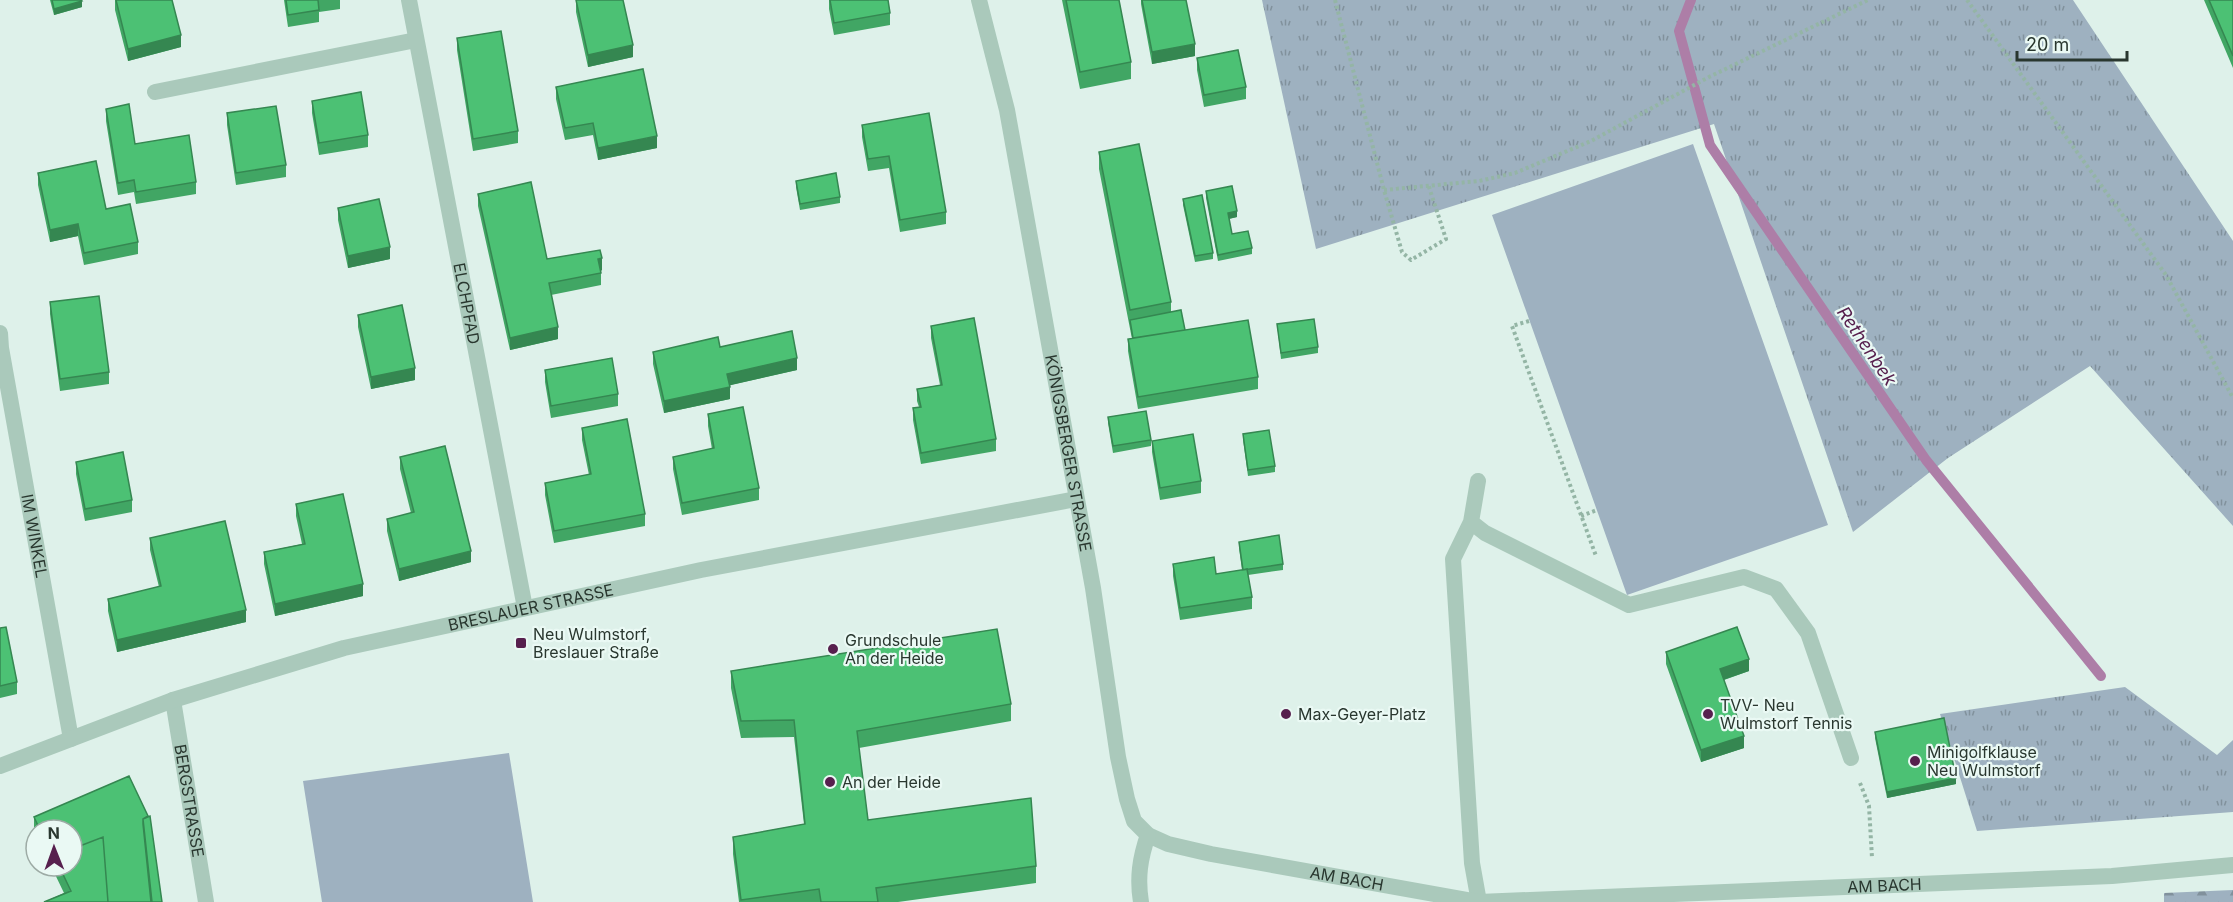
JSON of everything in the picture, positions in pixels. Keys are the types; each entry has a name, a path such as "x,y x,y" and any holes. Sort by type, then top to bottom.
{"street":[{"name":"ELCHPFAD","path":"409,0 525,608"},
{"name":"KÖNIGSBERGER STRASSE","path":"979,0 1007,110 1093,588 1118,757 1134,821 1148,835"},
{"path":"155,92 416,40"},
{"name":"IM WINKEL","path":"0,333 71,739"},
{"path":"1478,481 1472,522 1453,560 1472,863 1479,902"},
{"name":"BRESLAUER STRASSE","path":"0,766 173,700 344,648 701,570 1076,499"},
{"path":"1472,522 1485,532 1629,605 1744,577 1776,589 1808,633 1851,758"},
{"name":"BERGSTRASSE","path":"173,700 206,902"},
{"path":"1142,902 1138,881 1140,857 1148,835"},
{"name":"AM BACH","path":"1148,835 1168,844 1211,854 1479,902 1821,895 2112,876 2233,865"}],"path":[{"path":"1335,0 1402,252 1411,260 1446,239 1428,184"},
{"path":"1384,190 1428,184 1479,181 1515,173 1592,141 1709,77 1868,0"},
{"path":"1967,0 2166,275 2233,398"},
{"path":"1529,321 1512,326 1610,597"},
{"path":"1581,516 1597,510"},
{"path":"1869,806 1873,865"}],"green space":[{"path":"1262,0 2073,0 2233,241 2233,526 2090,366 1948,458 1853,532 1714,124 1316,249"},
{"path":"1693,144 1828,525 1627,595 1492,215"},
{"path":"2125,687 2217,755 2233,740 2233,812 1977,831 1940,714"},
{"path":"509,753 533,902 322,902 303,781"},
{"path":"2233,890 2233,902 2164,902 2164,893"}],"building":[{"path":"52,0 81,0 82,1 54,9"},
{"path":"116,0 172,0 181,35 128,49"},
{"path":"286,0 318,0 319,10 288,15"},
{"path":"576,0 623,0 633,45 588,55"},
{"path":"830,0 888,0 890,13 834,23"},
{"path":"1066,0 1119,0 1131,62 1080,72"},
{"path":"1142,0 1186,0 1195,44 1152,52"},
{"path":"2209,0 2233,0 2233,56"},
{"path":"501,31 518,131 473,139 457,38"},
{"path":"1238,50 1246,87 1204,95 1197,58"},
{"path":"643,69 657,136 598,148 593,123 565,128 556,87"},
{"path":"361,92 368,135 319,143 312,101"},
{"path":"129,104 135,144 189,135 196,182 136,192 134,180 118,183 106,109"},
{"path":"276,106 286,165 236,173 227,113"},
{"path":"929,113 946,212 900,220 889,156 868,159 862,125"},
{"path":"1139,144 1171,302 1130,310 1099,152"},
{"path":"96,161 106,209 130,204 138,242 84,253 78,224 50,230 38,173"},
{"path":"836,173 840,197 800,204 796,181"},
{"path":"531,182 547,259 600,250 602,258 598,259 601,273 549,283 558,327 510,338 478,194"},
{"path":"1232,186 1237,211 1228,213 1232,234 1248,231 1252,248 1218,255 1206,191"},
{"path":"1202,195 1213,253 1195,256 1183,199"},
{"path":"379,199 390,247 348,256 338,208"},
{"path":"99,296 109,372 60,379 50,302"},
{"path":"402,305 415,368 371,377 358,315"},
{"path":"1181,310 1185,330 1133,338 1130,320"},
{"path":"974,318 996,439 921,453 913,408 921,407 917,389 942,385 931,326"},
{"path":"1314,319 1318,347 1281,353 1277,324"},
{"path":"1248,320 1258,377 1138,397 1128,339"},
{"path":"792,331 797,358 727,374 730,387 664,401 653,352 718,337 720,347"},
{"path":"612,358 618,394 551,406 545,370"},
{"path":"743,407 759,488 682,503 673,457 714,448 708,414"},
{"path":"1146,411 1151,440 1113,446 1108,417"},
{"path":"627,419 645,514 554,531 545,483 591,474 582,428"},
{"path":"1269,430 1275,466 1248,470 1243,434"},
{"path":"1193,434 1201,481 1160,488 1152,441"},
{"path":"445,446 471,551 399,569 387,519 414,512 400,457"},
{"path":"123,452 132,500 85,509 76,462"},
{"path":"343,494 363,584 275,604 264,552 305,544 296,504"},
{"path":"225,521 246,610 117,640 108,599 161,586 150,538"},
{"path":"1279,535 1283,564 1243,570 1239,542"},
{"path":"1214,557 1216,574 1247,569 1252,597 1180,608 1173,564"},
{"path":"6,627 17,682 0,686 0,628"},
{"name":"TVV- Neu Wulmstorf Tennis","path":"1737,627 1749,659 1720,669 1744,736 1701,750 1666,652"},
{"name":"An der Heide","path":"997,629 1011,704 857,731 868,820 1031,798 1036,866 876,888 878,902 821,902 819,889 741,900 733,837 805,824 794,720 741,721 731,671"},
{"name":"Minigolfklause Neu Wulmstorf","path":"1944,718 1956,778 1887,792 1875,732"},
{"path":"129,776 148,816 143,819 143,824 151,902 108,902 103,837 84,844 84,818 34,817"},
{"path":"150,816 162,902 152,902 143,819"},
{"path":"103,837 108,902 44,902 71,891 65,878 84,878 84,844"}],"waterway":[{"name":"Rethenbek","path":"1691,0 1679,31 1710,145 1926,460 2101,676"}],"place":[{"name":"Neu Wulmstorf, Breslauer Straße","path":"521,643"},
{"name":"Grundschule An der Heide","path":"833,649"},
{"name":"Max-Geyer-Platz","path":"1286,714"},
{"name":"TVV- Neu Wulmstorf Tennis","path":"1708,714"},
{"name":"Minigolfklause Neu Wulmstorf","path":"1915,761"},
{"name":"An der Heide","path":"830,782"}]}
